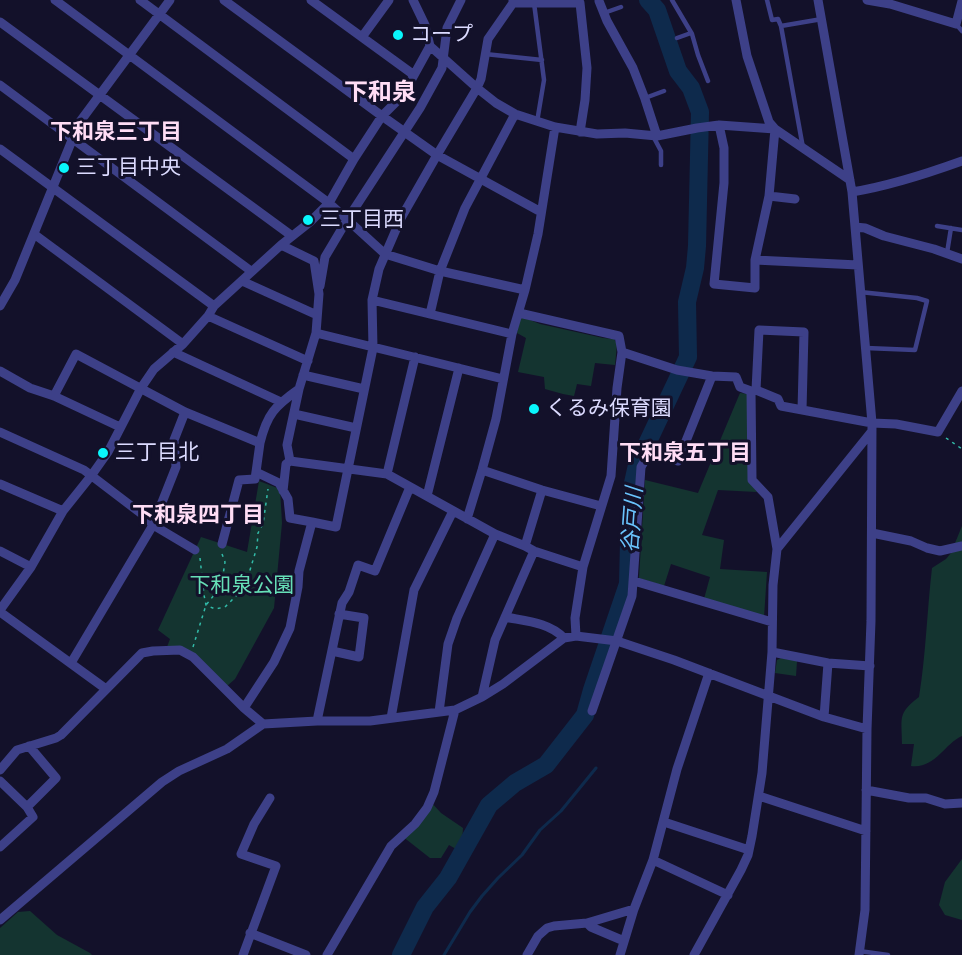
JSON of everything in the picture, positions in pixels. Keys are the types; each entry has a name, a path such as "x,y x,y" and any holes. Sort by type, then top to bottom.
{"street":[{"path":"55,0 329,203 385,254 440,271 525,290"},
{"path":"140,0 354,159"},
{"path":"0,306 15,280 79,123 170,0"},
{"path":"224,0 404,132 437,154 541,212"},
{"path":"311,0 414,75"},
{"path":"362,37 389,0"},
{"path":"413,0 425,25 430,46 496,103 515,114 537,122 580,132 655,136 719,125 775,129"},
{"path":"290,461 287,446 299,389 316,333 325,257 420,108 442,68 447,28 461,0"},
{"path":"736,0 747,56 769,122 775,129 850,180"},
{"path":"818,0 852,192 872,427 865,910 859,953"},
{"path":"867,0 890,4 959,27 962,2"},
{"path":"599,1 633,68 645,98 655,136"},
{"path":"256,472 279,483 288,499 290,518 336,526 373,348 372,300 379,269 401,218 477,88 481,79 488,39 513,2 579,3 587,68 580,132"},
{"path":"0,22 292,236"},
{"path":"106,689 0,611 31,567 63,511 108,452 141,388 154,369 183,344 214,306 329,203 382,116 403,95 430,46"},
{"path":"0,85 251,271"},
{"path":"430,314 440,271 465,208 515,114"},
{"path":"719,125 724,148 724,183 714,284 755,288 755,260 769,196 775,129"},
{"path":"467,519 495,418 512,334 538,234 555,127"},
{"path":"0,149 214,306"},
{"path":"852,192 872,189 962,161"},
{"path":"769,196 795,199"},
{"path":"855,227 962,259"},
{"path":"34,234 183,344"},
{"path":"281,245 314,261 319,294"},
{"path":"755,260 858,265"},
{"path":"242,280 317,315"},
{"path":"372,300 512,334"},
{"path":"519,313 619,336 622,352 611,476 583,567 575,618 576,636"},
{"path":"208,316 308,361"},
{"path":"694,955 741,870 749,850 759,796 769,695 773,585 777,549 768,497 752,480 754,390 759,330 804,332 802,410"},
{"path":"316,333 502,379"},
{"path":"173,352 281,402"},
{"path":"622,352 681,371 736,377 740,387 777,399 781,406 872,427 884,423 938,432 962,391"},
{"path":"54,396 76,354 185,412 260,443"},
{"path":"387,474 415,357"},
{"path":"427,496 459,368"},
{"path":"0,371 30,388 54,396 120,427"},
{"path":"303,375 364,389"},
{"path":"592,711 612,640 632,596 640,467 651,450 678,461 711,376"},
{"path":"222,544 239,480 255,479 260,443 268,419 281,402 299,389"},
{"path":"71,663 153,525 176,467 174,440 185,412"},
{"path":"294,414 356,428"},
{"path":"777,549 872,427"},
{"path":"0,432 84,470 153,525 195,550"},
{"path":"290,461 387,474 495,534 534,551 583,567"},
{"path":"283,491 286,464 290,461"},
{"path":"482,470 601,506"},
{"path":"0,484 63,511"},
{"path":"317,721 342,603 349,592 358,565 375,571 410,487"},
{"path":"525,546 542,490"},
{"path":"391,718 414,590 453,511"},
{"path":"244,708 274,662 290,628 299,572 312,522"},
{"path":"872,533 911,541 940,551 962,546"},
{"path":"439,712 448,644 457,618 495,534"},
{"path":"0,551 31,567"},
{"path":"482,697 495,640 534,551"},
{"path":"634,581 772,622"},
{"path":"332,651 359,657 364,618 339,614"},
{"path":"505,617 546,626 559,632 564,638"},
{"path":"0,920 162,782 179,771 226,749 263,724 370,721 454,710 503,684 564,638 576,636 612,640 709,673 824,717 867,729"},
{"path":"0,770 16,750 61,735 142,653 153,651 180,650 193,657 263,724"},
{"path":"772,651 828,663 870,666"},
{"path":"824,717 828,663"},
{"path":"620,955 634,909 653,860 677,770 709,673"},
{"path":"327,955 391,846 415,824 427,808 434,792 454,710"},
{"path":"27,807 56,778 29,746"},
{"path":"0,780 27,807 33,817 0,847"},
{"path":"866,790 909,798 926,798 945,804 962,803"},
{"path":"759,796 866,831"},
{"path":"243,955 276,866 241,854 254,824 270,798"},
{"path":"664,822 749,850"},
{"path":"653,860 728,895"},
{"path":"527,955 538,936 548,928 587,923 634,909"},
{"path":"587,923 591,927 624,941"},
{"path":"250,933 306,955"}],"lane":[{"path":"672,0 691,33 708,81"},
{"path":"767,0 772,20 778,19 781,26 803,148"},
{"path":"534,3 544,80 537,122"},
{"path":"604,14 621,7"},
{"path":"781,26 822,19"},
{"path":"677,38 691,33"},
{"path":"485,54 542,60"},
{"path":"645,98 664,91"},
{"path":"655,136 661,151 662,165"},
{"path":"937,226 962,230"},
{"path":"947,254 951,228"},
{"path":"860,292 927,301 915,350 866,348"},
{"path":"859,953 888,955"}],"path":[{"path":"938,432 962,449"},
{"path":"206,605 215,609 225,607 239,593 247,580 257,547 258,533 263,524 270,479"},
{"path":"206,605 215,594 223,575 225,562 222,544"},
{"path":"193,657 194,642 206,605 201,561 195,550"}],"green space":[{"path":"520,316 540,324 614,339 617,344 615,365 595,363 591,386 577,384 574,396 545,389 544,377 518,372 526,338 517,333"},
{"path":"740,393 748,394 748,480 757,492 718,490 702,535 724,540 720,569 767,572 764,617 704,599 710,577 671,564 664,586 639,578 645,480 698,493"},
{"name":"下和泉公園","path":"259,481 280,489 282,523 274,608 235,679 227,686 207,666 167,647 170,639 158,630 201,537 247,552"},
{"path":"962,526 962,736 927,764 911,766 914,744 902,744 902,717 907,708 919,697 932,568 951,553"},
{"path":"781,658 797,661 796,676 775,673 777,660"},
{"path":"430,801 441,813 463,828 462,841 465,848 463,853 449,845 441,858 430,858 402,836"},
{"path":"962,859 962,920 945,915 939,905 945,882"},
{"path":"30,911 57,935 92,955 0,955 0,928 18,912"}],"waterway":[{"name":"谷戸川","path":"401,955 425,907 448,878 489,805 515,783 546,765 585,715 628,584 633,483 637,465 688,357 687,302 695,268 697,246 700,112 691,88 678,71 657,10 648,0"},
{"path":"444,955 482,896 522,855 540,830 561,811 596,768"}],"place":[{"name":"コープ","path":"398,35"},
{"name":"三丁目中央","path":"64,168"},
{"name":"三丁目西","path":"308,220"},
{"name":"くるみ保育園","path":"534,409"},
{"name":"三丁目北","path":"103,453"}],"district":[{"name":"下和泉","path":"380,93"},
{"name":"下和泉三丁目","path":"116,133"},
{"name":"下和泉五丁目","path":"685,454"},
{"name":"下和泉四丁目","path":"198,516"}]}
